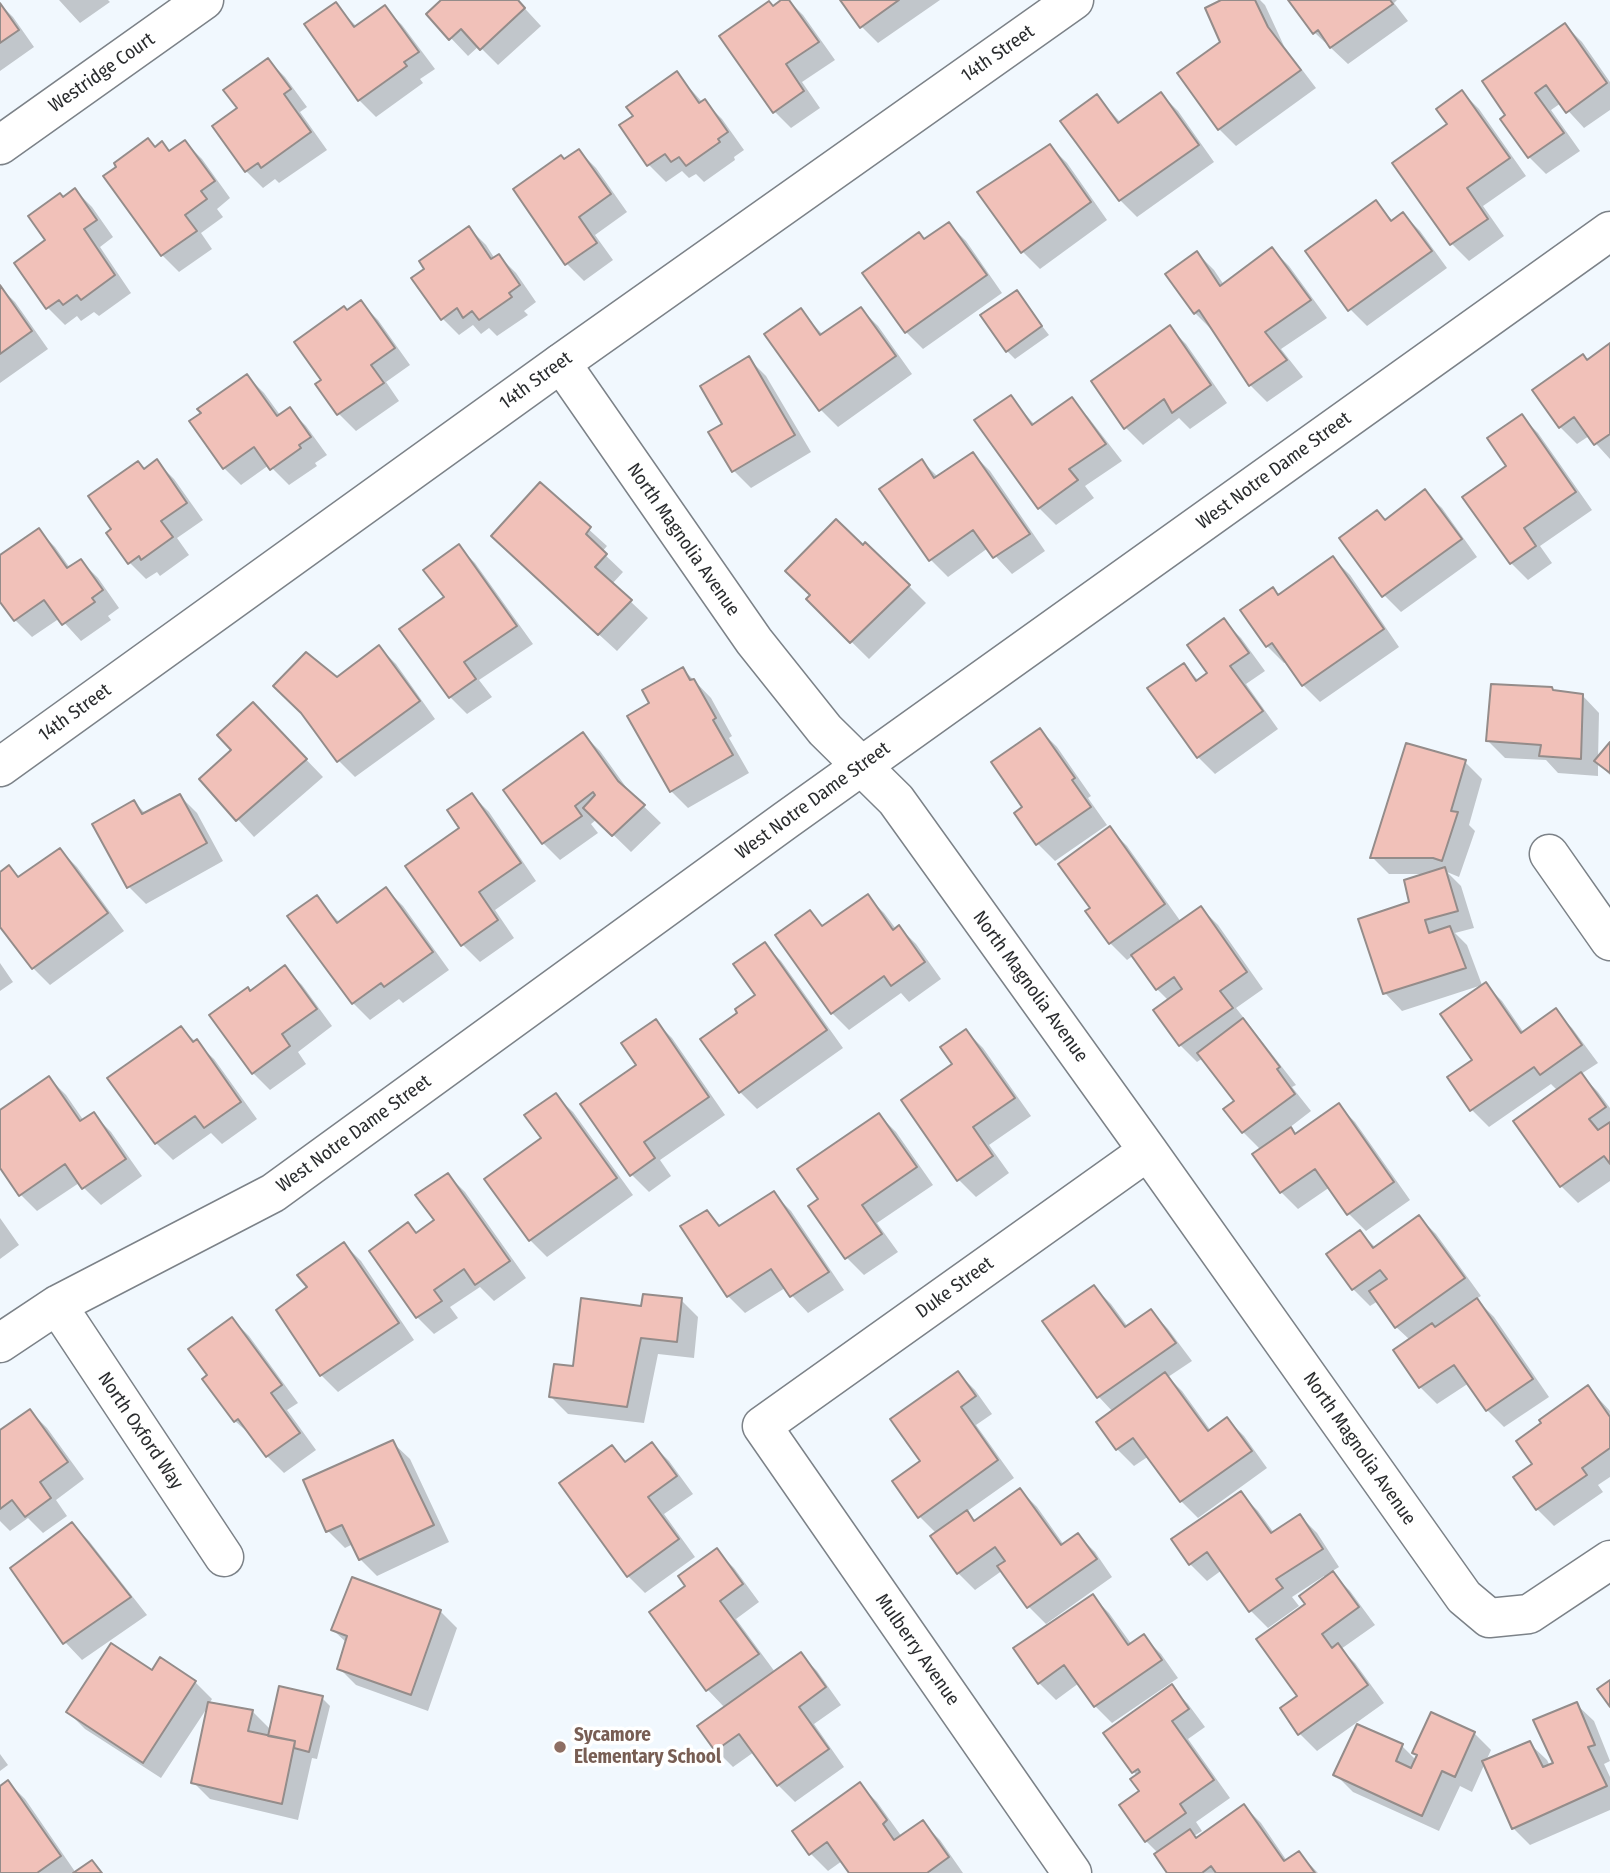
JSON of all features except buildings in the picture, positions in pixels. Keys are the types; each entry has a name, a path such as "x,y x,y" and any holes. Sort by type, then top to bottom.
{"street":[{"name":"Westridge Court","path":"0,145 204,0"},
{"name":"14th Street","path":"0,767 561,363 1074,0"},
{"name":"West Notre Dame Street","path":"0,1343 57,1305 273,1194 863,765 1610,231"},
{"name":"North Magnolia Avenue","path":"561,363 754,641 825,730 896,800 1464,1598 1489,1618 1529,1615 1610,1560"},
{"path":"1549,854 1610,941"},
{"name":"Duke Street","path":"762,1426 1148,1151"},
{"name":"North Oxford Way","path":"57,1305 224,1557"},
{"name":"Mulberry Avenue","path":"762,1426 1072,1873"}],"place":[{"name":"Sycamore Elementary School","path":"560,1747"}]}
